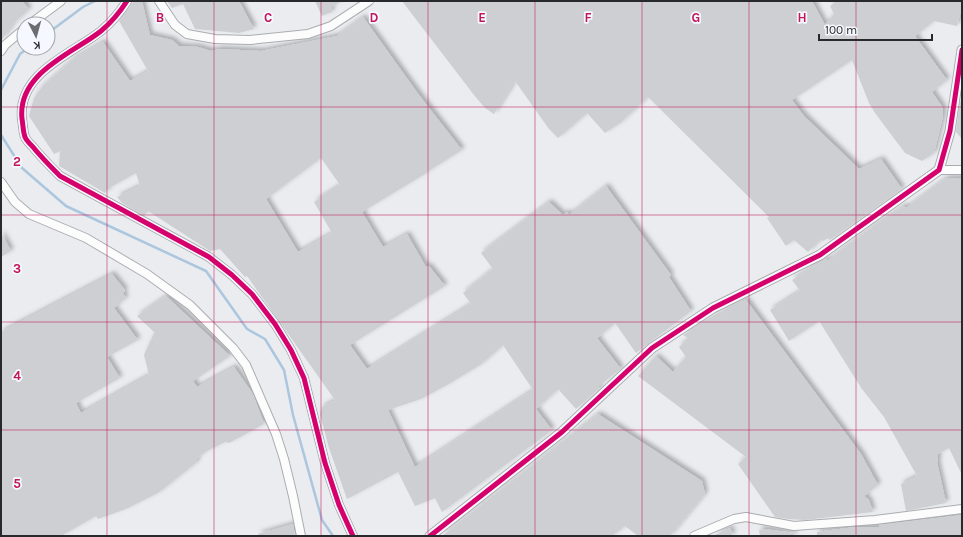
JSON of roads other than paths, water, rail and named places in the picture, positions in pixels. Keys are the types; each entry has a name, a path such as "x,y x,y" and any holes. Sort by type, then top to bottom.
{"street":[{"path":"41,16 61,1"},
{"path":"127,1 115,18 101,31 45,70 30,87 23,100 22,114 25,137 46,163 60,176 209,257 232,275 252,294 275,324 291,350 304,378 325,463 339,506 353,536"},
{"path":"159,1 175,25 187,34 215,38 250,40 308,34 331,26 369,1"},
{"path":"1,51 5,45 16,36"},
{"path":"939,170 950,131 962,50"},
{"path":"430,536 562,432 652,348 713,308 820,255 939,170 962,170"},
{"path":"1,182 15,202 29,214 86,238 147,274 190,305 233,348 246,365 276,434 284,459 301,536"},
{"path":"694,536 734,519 746,517 794,526 875,520 962,509"}],"waterway":[{"path":"56,27 83,7 95,1"},
{"path":"1,90 19,56"},
{"path":"1,135 22,168 66,206 206,271 247,329 265,339 284,370 293,415 322,520 333,536"}]}
